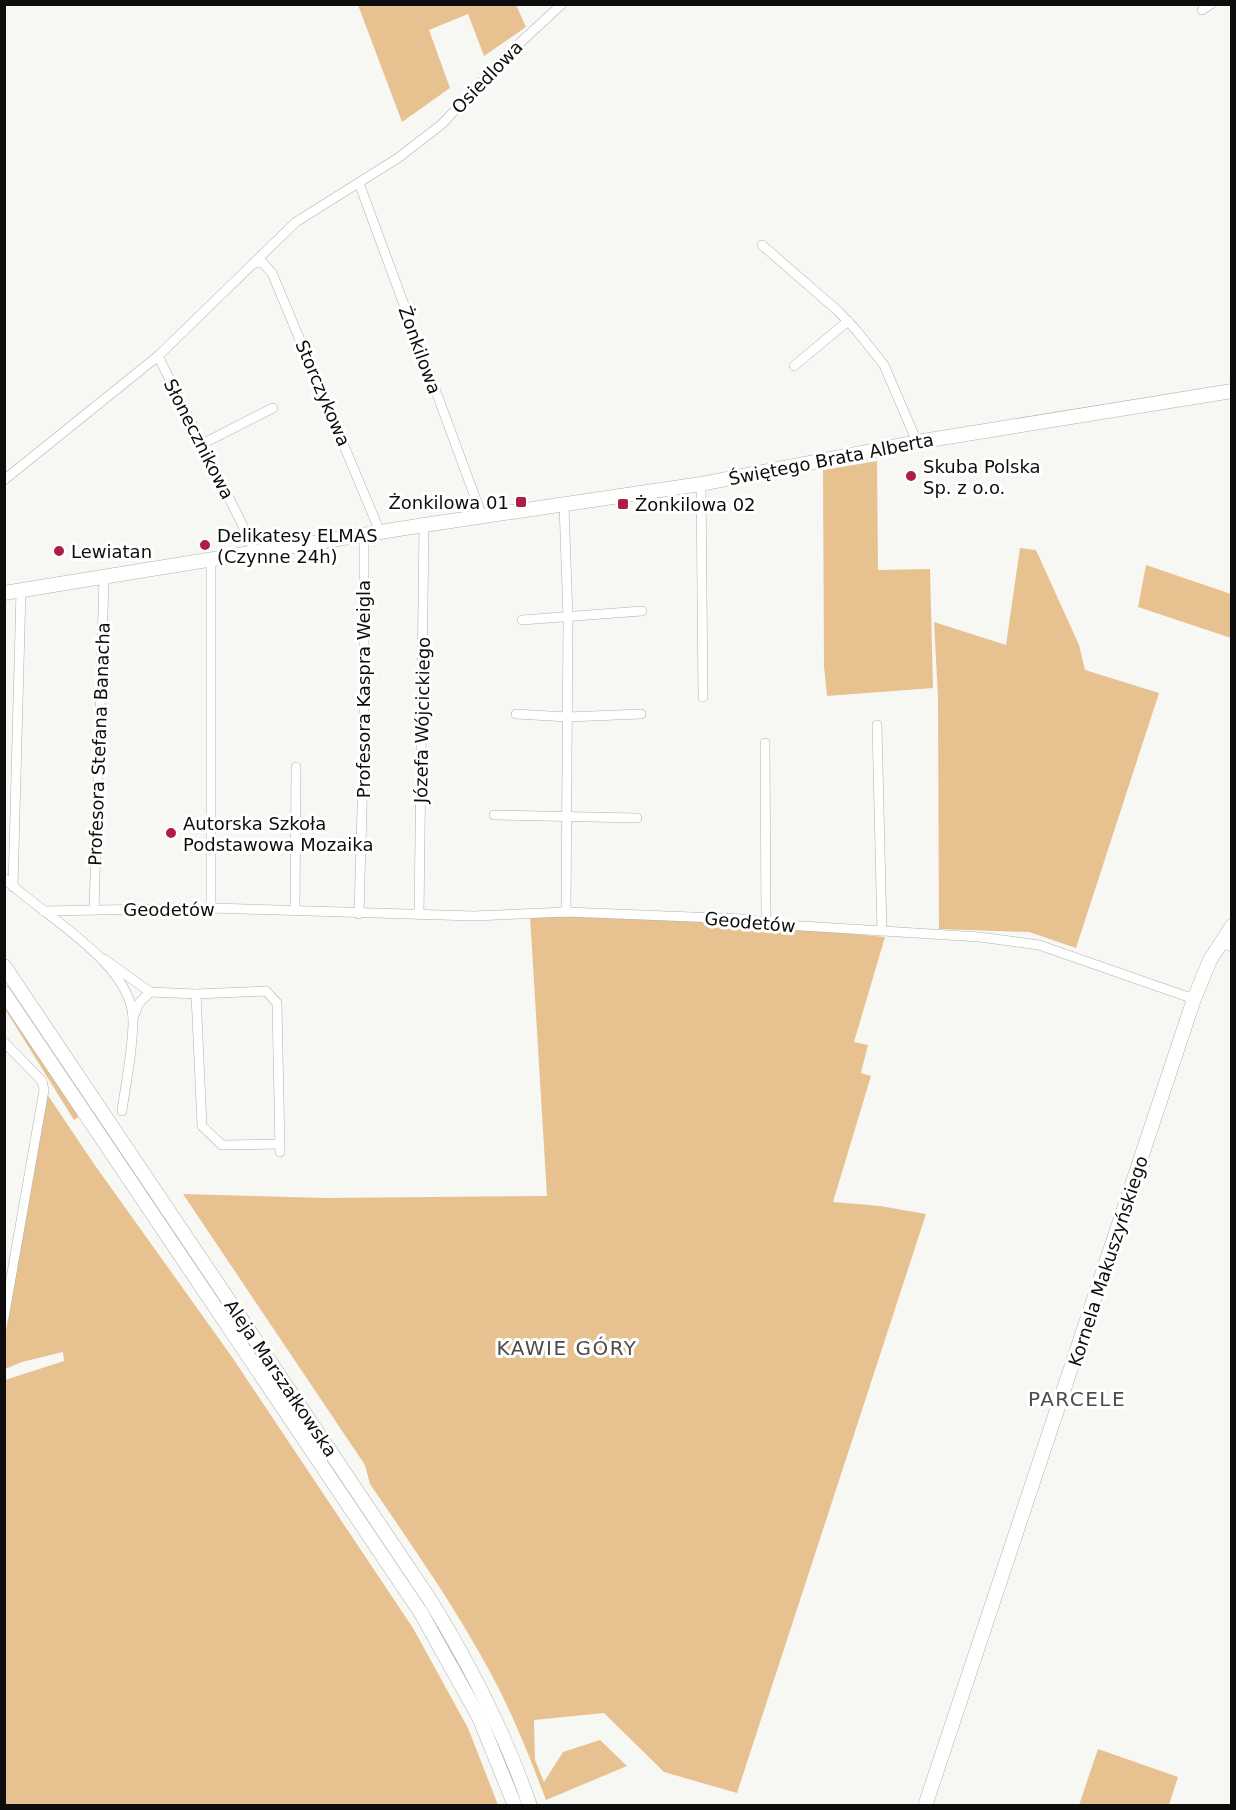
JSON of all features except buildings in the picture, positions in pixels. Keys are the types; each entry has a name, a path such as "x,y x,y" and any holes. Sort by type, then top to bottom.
{"street":[{"name":"Osiedlowa","path":"4,480 158,356 296,222 412,148 442,124 513,48 562,4"},
{"path":"1202,10 1211,4"},
{"name":"Żonkilowa","path":"359,183 482,516"},
{"path":"762,246 848,321 884,365 916,442"},
{"name":"Storczykowa","path":"256,263 263,263 272,273 380,532"},
{"path":"794,366 848,321"},
{"name":"Słonecznikowa","path":"158,356 250,540 254,555"},
{"name":"Świętego Brata Alberta","path":"5,590 21,591 104,579 380,532 701,484 916,442 1232,391"},
{"path":"202,444 273,408"},
{"path":"701,484 703,697"},
{"path":"564,505 568,618 566,912"},
{"name":"Józefa Wójcickiego","path":"419,915 424,525"},
{"name":"Profesora Kaspra Weigla","path":"359,914 364,739 364,536"},
{"path":"210,561 211,908"},
{"name":"Profesora Stefana Banacha","path":"94,910 104,579"},
{"path":"13,887 21,591"},
{"path":"522,620 568,618 642,610"},
{"path":"516,714 567,717 641,714"},
{"path":"877,725 882,932"},
{"path":"765,743 766,921"},
{"path":"295,911 296,767"},
{"path":"494,815 637,818"},
{"path":"4,878 104,959 150,992 196,994 266,991 277,1003 280,1148 222,1145 202,1126 196,994"},
{"name":"Geodetów","path":"43,911 211,908 473,916 566,912 766,921 882,932 980,937 1039,945 1194,999"},
{"name":"Kornela Makuszyńskiego","path":"925,1806 1194,999 1205,970 1226,945 1232,926"},
{"path":"104,959 124,991 134,1018"},
{"name":"Aleja Marszałkowska","path":"4,966 430,1600 477,1682 505,1740 530,1806"},
{"path":"122,1111 134,1018 140,1003 150,992"},
{"name":"Aleja Marszałkowska","path":"4,993 421,1613 479,1717 515,1806"},
{"path":"4,1042 42,1081 44,1090 4,1318"}],"shaded area":[{"path":"358,5 516,5 526,27 484,56 468,14 429,30 450,88 402,122"},
{"path":"877,461 878,570 930,569 933,688 827,696 824,666 823,470"},
{"path":"1020,548 1036,550 1079,645 1085,670 1159,693 1076,948 1029,932 939,929 938,697 934,622 1006,645"},
{"path":"1146,565 1231,594 1231,638 1138,607"},
{"path":"530,916 708,920 885,937 854,1042 868,1045 861,1073 871,1076 833,1202 880,1206 926,1214 737,1793 664,1772 604,1713 534,1720 535,1760 544,1782 563,1752 600,1740 627,1766 546,1800 508,1707 467,1632 370,1484 365,1465 183,1194 327,1198 547,1196"},
{"path":"4,1000 81,1115 74,1120 5,1009"},
{"path":"47,1094 94,1164 232,1357 413,1628 468,1728 498,1805 5,1805 5,1380 64,1361 63,1352 22,1362 5,1369 5,1336"},
{"path":"97,1110 417,1588 471,1678 527,1805 520,1805 482,1715 91,1114"},
{"path":"1098,1749 1178,1777 1169,1805 1079,1805"}],"place":[{"name":"Skuba Polska Sp. z o.o.","path":"911,476"},
{"name":"Żonkilowa 01","path":"521,502"},
{"name":"Żonkilowa 02","path":"623,504"},
{"name":"Delikatesy ELMAS (Czynne 24h)","path":"205,545"},
{"name":"Lewiatan","path":"59,551"},
{"name":"Autorska Szkoła Podstawowa Mozaika","path":"171,833"}],"district":[{"name":"KAWIE GÓRY","path":"567,1348"},
{"name":"PARCELE","path":"1077,1399"}]}
